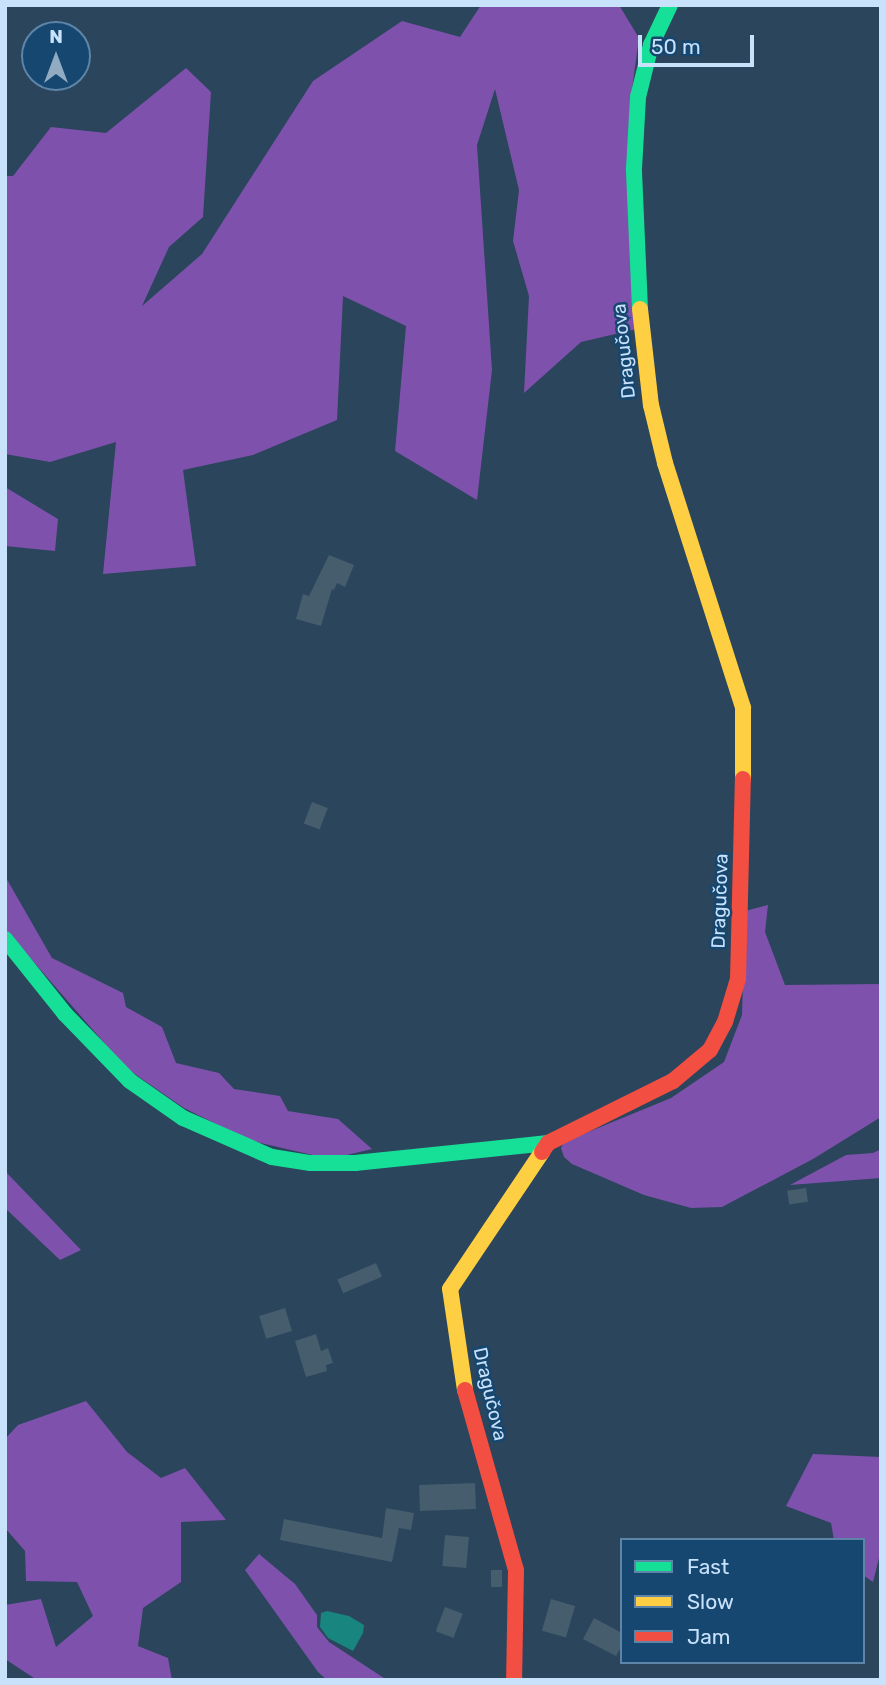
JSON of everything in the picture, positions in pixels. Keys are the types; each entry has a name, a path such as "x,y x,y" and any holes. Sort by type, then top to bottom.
{"street":[{"name":"Dragučova","path":"514,1680 516,1570 466,1398 450,1289 469,1265 548,1143 673,1081 710,1050 725,1022 738,979 743,875 743,708 665,463 651,405 640,317 634,169 638,97 651,45 670,5"},
{"path":"5,939 65,1014 130,1081 183,1118 272,1157 311,1163 355,1163 548,1143"}],"shaded area":[{"path":"481,5 619,5 639,38 631,96 637,329 581,342 524,393 529,296 513,241 519,190 495,89 477,145 492,370 477,500 395,451 406,326 343,296 337,420 253,455 183,470 196,566 103,574 116,442 50,462 5,454 5,176 13,176 51,127 106,133 186,68 211,92 203,217 169,247 142,306 202,254 313,81 402,21 460,37"},
{"path":"5,487 58,519 55,551 5,546"},
{"path":"5,876 52,958 123,993 126,1007 162,1027 176,1063 219,1073 234,1089 280,1096 288,1111 338,1119 372,1149 330,1159 248,1140 184,1108 126,1068 5,929"},
{"path":"768,905 765,932 785,985 881,984 881,1117 813,1159 722,1207 691,1208 644,1195 572,1164 564,1157 561,1148 564,1142 671,1098 724,1062 742,1015 745,911"},
{"path":"881,1149 881,1178 790,1185 846,1155 873,1153"},
{"path":"5,1171 81,1250 60,1260 5,1208"},
{"path":"86,1401 127,1452 161,1478 185,1468 226,1520 181,1522 181,1582 143,1608 138,1646 168,1658 172,1680 37,1680 5,1659 5,1605 41,1599 56,1647 93,1616 77,1582 26,1581 25,1551 5,1528 5,1439 18,1425"},
{"path":"813,1454 881,1457 881,1550 873,1582 865,1576 865,1538 834,1538 831,1523 786,1506"},
{"path":"259,1554 295,1584 317,1615 317,1627 329,1642 387,1680 327,1680 318,1672 245,1570"},
{"path":"327,1611 349,1616 364,1625 363,1633 353,1651 328,1638 320,1627 321,1613"}],"building":[{"path":"329,555 354,565 345,587 337,583 334,590 332,589 321,626 296,619 303,594 309,596"},
{"path":"312,802 328,808 320,830 304,823"},
{"path":"806,1188 808,1202 789,1205 787,1191"},
{"path":"376,1263 382,1277 343,1293 337,1279"},
{"path":"285,1308 292,1331 266,1339 259,1316"},
{"path":"316,1334 321,1351 328,1348 333,1363 326,1365 327,1371 306,1377 295,1341"},
{"path":"475,1483 476,1509 420,1511 419,1485"},
{"path":"386,1508 414,1513 411,1530 399,1528 392,1562 280,1540 284,1519 382,1538"},
{"path":"445,1535 469,1537 466,1568 442,1566"},
{"path":"491,1570 502,1570 502,1587 491,1587"},
{"path":"551,1599 575,1606 566,1638 542,1631"},
{"path":"445,1607 463,1614 453,1638 436,1631"},
{"path":"594,1618 620,1632 620,1649 616,1656 583,1639"}],"traffic: fast":[{"path":"640,309 634,169 638,97 651,45 670,5"},
{"path":"5,939 65,1014 130,1081 183,1118 272,1157 311,1163 355,1163 548,1143"}],"traffic: slow":[{"path":"640,309 651,405 665,463 743,708 743,779"},
{"path":"465,1390 450,1289 542,1152"}],"traffic: jam":[{"path":"542,1152 548,1143 673,1081 710,1050 725,1022 738,979 743,779"},
{"path":"465,1390 516,1570 514,1680"}]}
